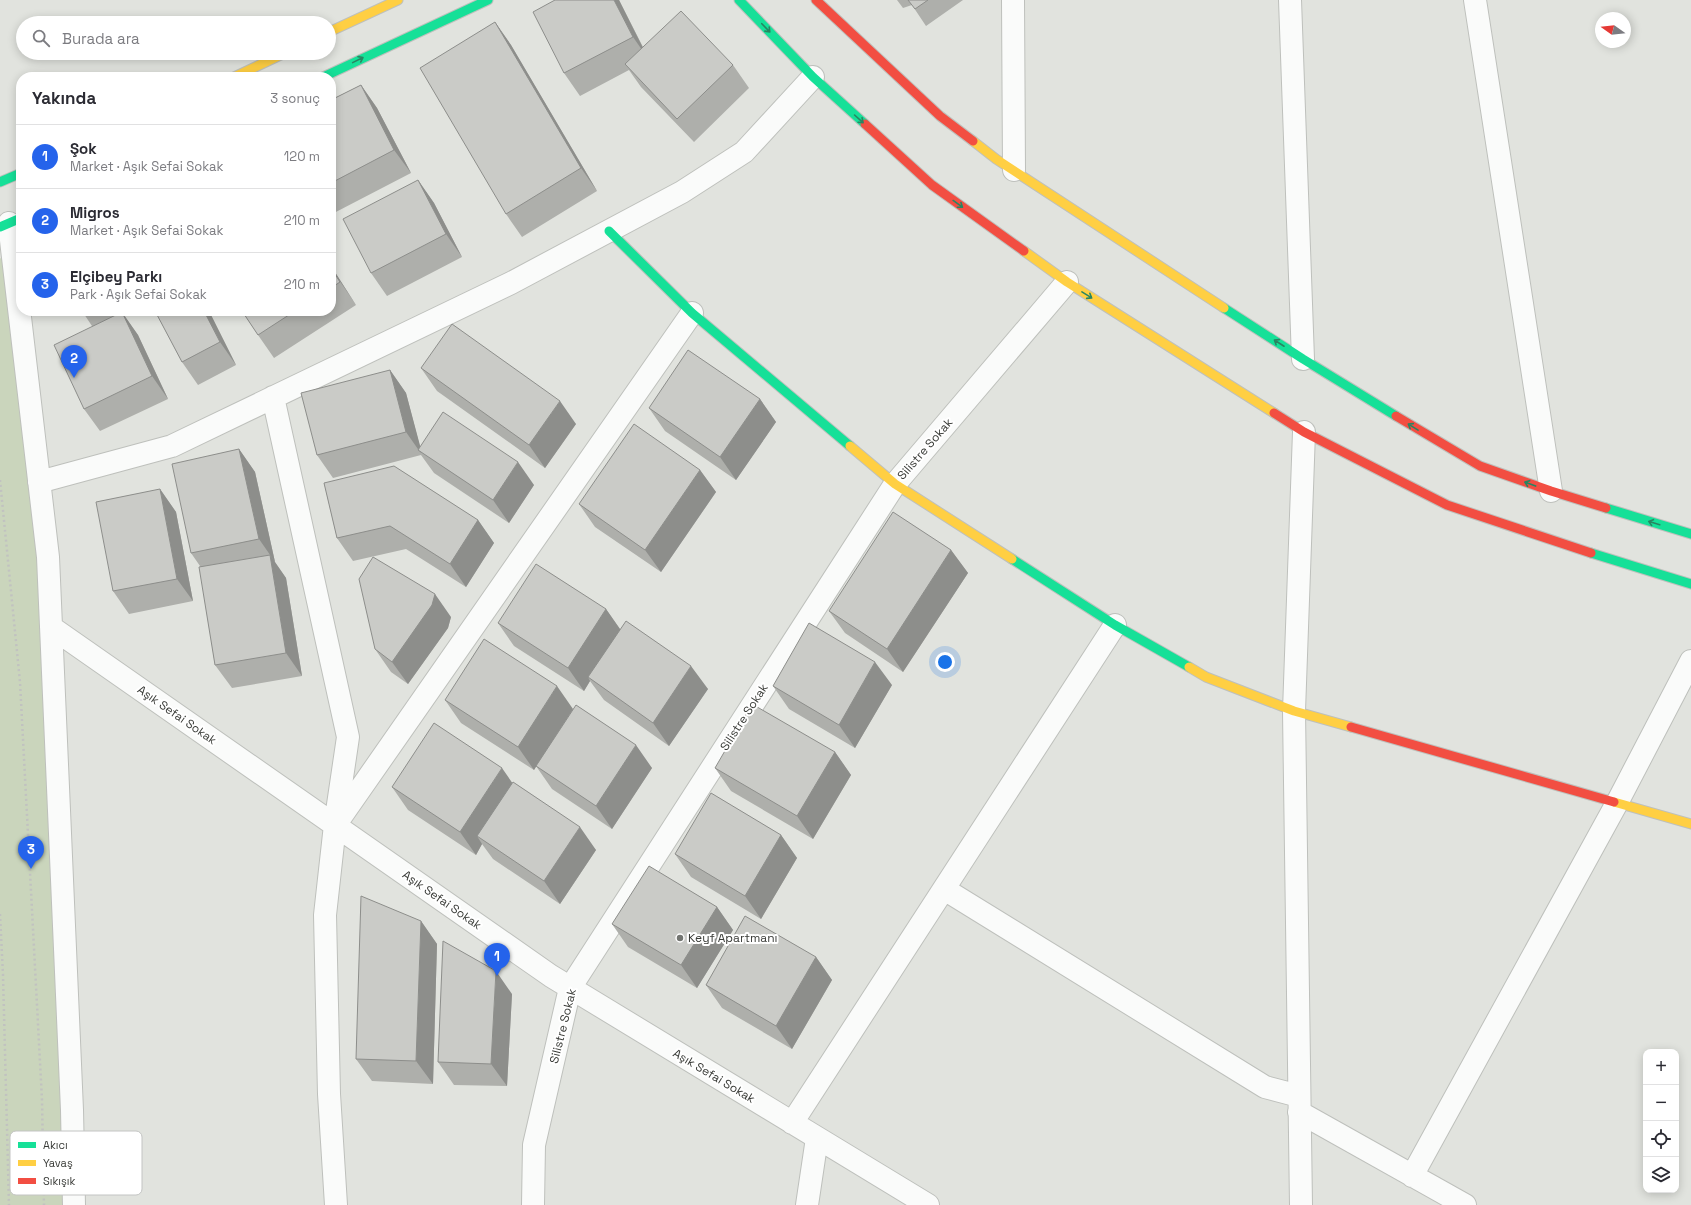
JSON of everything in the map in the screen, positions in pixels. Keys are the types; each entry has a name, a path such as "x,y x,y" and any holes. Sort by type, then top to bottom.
{"street":[{"path":"336,29 398,0"},
{"path":"334,72 488,0"},
{"path":"740,0 813,77 932,185 1067,282 1304,432 1447,505 1555,542 1691,584"},
{"path":"816,0 940,116 996,159 1304,359 1441,444 1480,466 1551,491 1691,534"},
{"path":"1013,0 1014,170"},
{"path":"1290,0 1304,359"},
{"path":"1475,0 1551,491"},
{"path":"245,72 270,60"},
{"path":"39,482 172,446 511,284 682,192 744,152 813,77"},
{"path":"0,182 16,175"},
{"path":"10,223 16,277"},
{"path":"609,231 692,312 895,484 1115,625 1206,677 1294,711 1691,824"},
{"name":"Silistre Sokak","path":"533,1205 534,1145 570,988 895,484 1067,282"},
{"path":"334,825 692,312"},
{"path":"20,316 48,557 73,1131"},
{"path":"273,397 348,737 334,825 325,915 329,1094 336,1205"},
{"path":"1301,1205 1294,711 1304,432"},
{"path":"792,1123 1115,625"},
{"name":"Aşık Sefai Sokak","path":"51,627 551,976 928,1205"},
{"path":"1412,1176 1617,803 1691,660"},
{"path":"944,889 1264,1087 1299,1104 1412,1176 1465,1205"},
{"path":"807,1205 817,1138"},
{"path":"74,1195 74,1205"}],"path":[{"path":"0,480 20,682 43,1131"},
{"path":"0,914 9,1205"},
{"path":"44,1195 44,1205"}],"green space":[{"path":"0,258 15,268 16,316 20,316 48,557 71,1131 10,1131 10,1195 74,1195 74,1205 0,1205"}],"building":[{"path":"555,0 614,0 633,37 564,73 533,12"},
{"path":"908,0 928,0 915,9"},
{"path":"681,11 733,65 677,119 625,64"},
{"path":"495,22 581,168 506,214 420,68"},
{"path":"361,85 394,150 336,180 336,98"},
{"path":"418,180 446,234 371,273 343,219"},
{"path":"336,276 340,282 336,285"},
{"path":"114,316 124,316 152,376 84,409 54,345"},
{"path":"158,316 207,316 220,342 182,362"},
{"path":"245,316 287,316 258,335"},
{"path":"452,324 560,401 529,445 421,368"},
{"path":"688,350 760,399 720,457 649,408"},
{"path":"390,370 406,432 317,455 301,393"},
{"path":"443,412 518,462 493,500 418,450"},
{"path":"634,424 700,470 645,550 579,504"},
{"path":"239,449 259,539 191,553 172,464"},
{"path":"394,466 478,520 450,564 390,526 337,538 324,483"},
{"path":"160,489 177,579 113,591 96,502"},
{"path":"893,512 951,550 887,649 829,611"},
{"path":"270,555 286,653 215,665 199,567"},
{"path":"373,557 435,594 432,605 392,662 375,649 359,579"},
{"path":"536,564 606,609 568,668 498,623"},
{"path":"626,621 691,666 653,723 588,677"},
{"path":"809,623 875,662 839,725 773,686"},
{"path":"484,639 557,686 518,747 445,700"},
{"path":"752,704 835,752 797,816 715,768"},
{"path":"576,705 636,745 596,806 536,766"},
{"path":"434,723 502,768 460,832 392,787"},
{"path":"513,782 580,827 544,881 477,836"},
{"path":"711,793 781,835 745,896 675,854"},
{"path":"649,866 717,907 681,965 612,924"},
{"path":"361,896 421,921 416,1061 356,1059"},
{"path":"745,916 816,957 776,1026 706,985"},
{"path":"443,941 496,971 491,1064 438,1062"}],"traffic: fast":[{"path":"334,72 488,0"},
{"path":"739,0 813,77 865,124"},
{"path":"0,182 16,175"},
{"path":"0,227 16,220"},
{"path":"609,231 692,313 850,446"},
{"path":"1224,308 1396,416"},
{"path":"1606,508 1691,534"},
{"path":"1591,553 1691,584"},
{"path":"1012,559 1115,625 1189,667"}],"traffic: slow":[{"path":"336,29 398,0"},
{"path":"245,72 270,60"},
{"path":"973,141 996,159 1224,308"},
{"path":"1024,251 1067,282 1274,413"},
{"path":"850,446 895,484 1012,559"},
{"path":"1189,667 1206,677 1294,711 1351,727"},
{"path":"1614,802 1691,824"}],"traffic: jam":[{"path":"816,0 940,116 973,141"},
{"path":"865,124 932,185 1024,251"},
{"path":"1274,413 1304,432 1447,505 1591,553"},
{"path":"1396,416 1480,466 1551,491 1606,508"},
{"path":"1351,727 1614,802"}],"place":[{"name":"Migros","path":"74,378"},
{"name":"Elçibey Parkı","path":"31,869"},
{"name":"Keyf Apartmanı","path":"680,938"},
{"name":"Şok","path":"497,976"}]}
